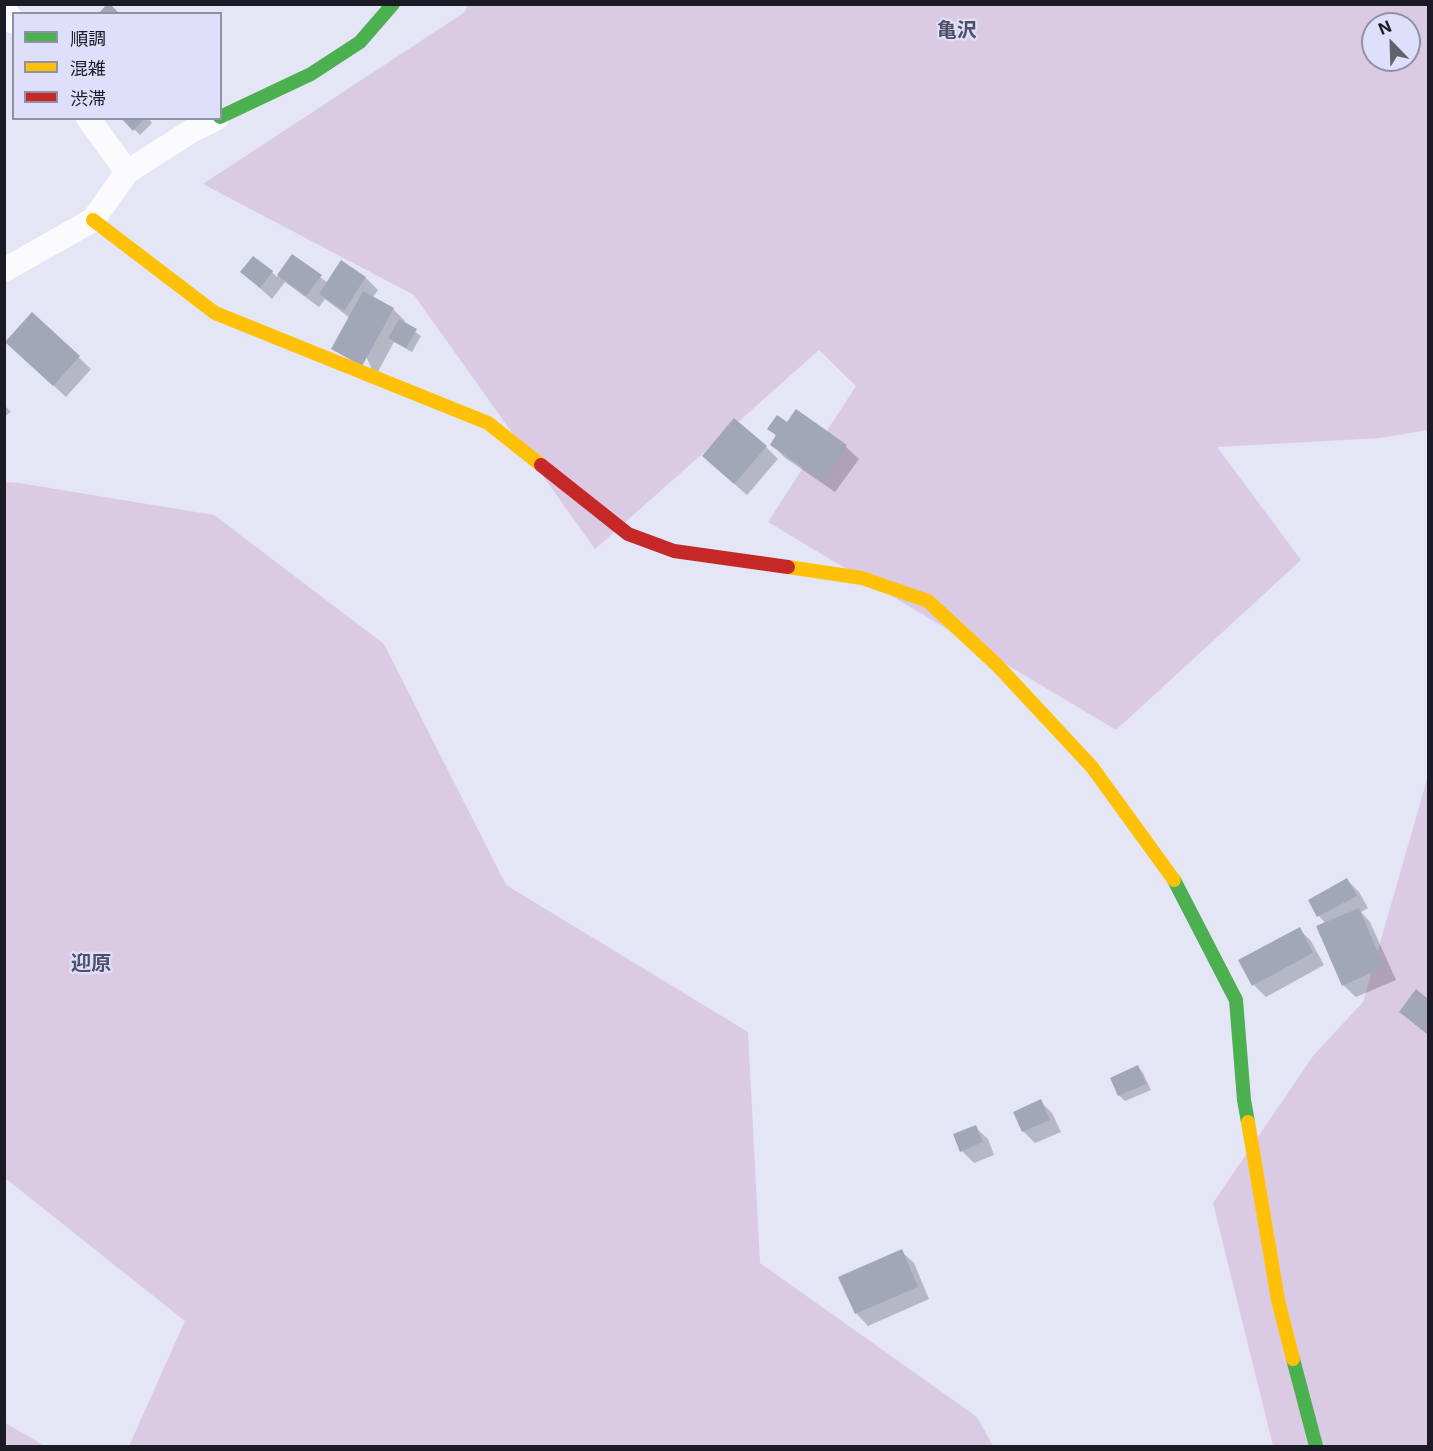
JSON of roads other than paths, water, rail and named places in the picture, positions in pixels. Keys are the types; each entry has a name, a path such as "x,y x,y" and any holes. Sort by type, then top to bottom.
{"street":[{"path":"222,117 311,74 360,42 393,4"},
{"path":"89,120 127,172"},
{"path":"4,270 93,220 127,172 193,130 215,120"},
{"path":"93,220 215,313 488,423 628,534 674,550 862,578 928,601 997,665 1092,767 1179,887 1236,999 1244,1100 1278,1300 1316,1446"}],"district":[{"name":"亀沢","path":"957,31"},
{"name":"迎原","path":"91,964"}]}
